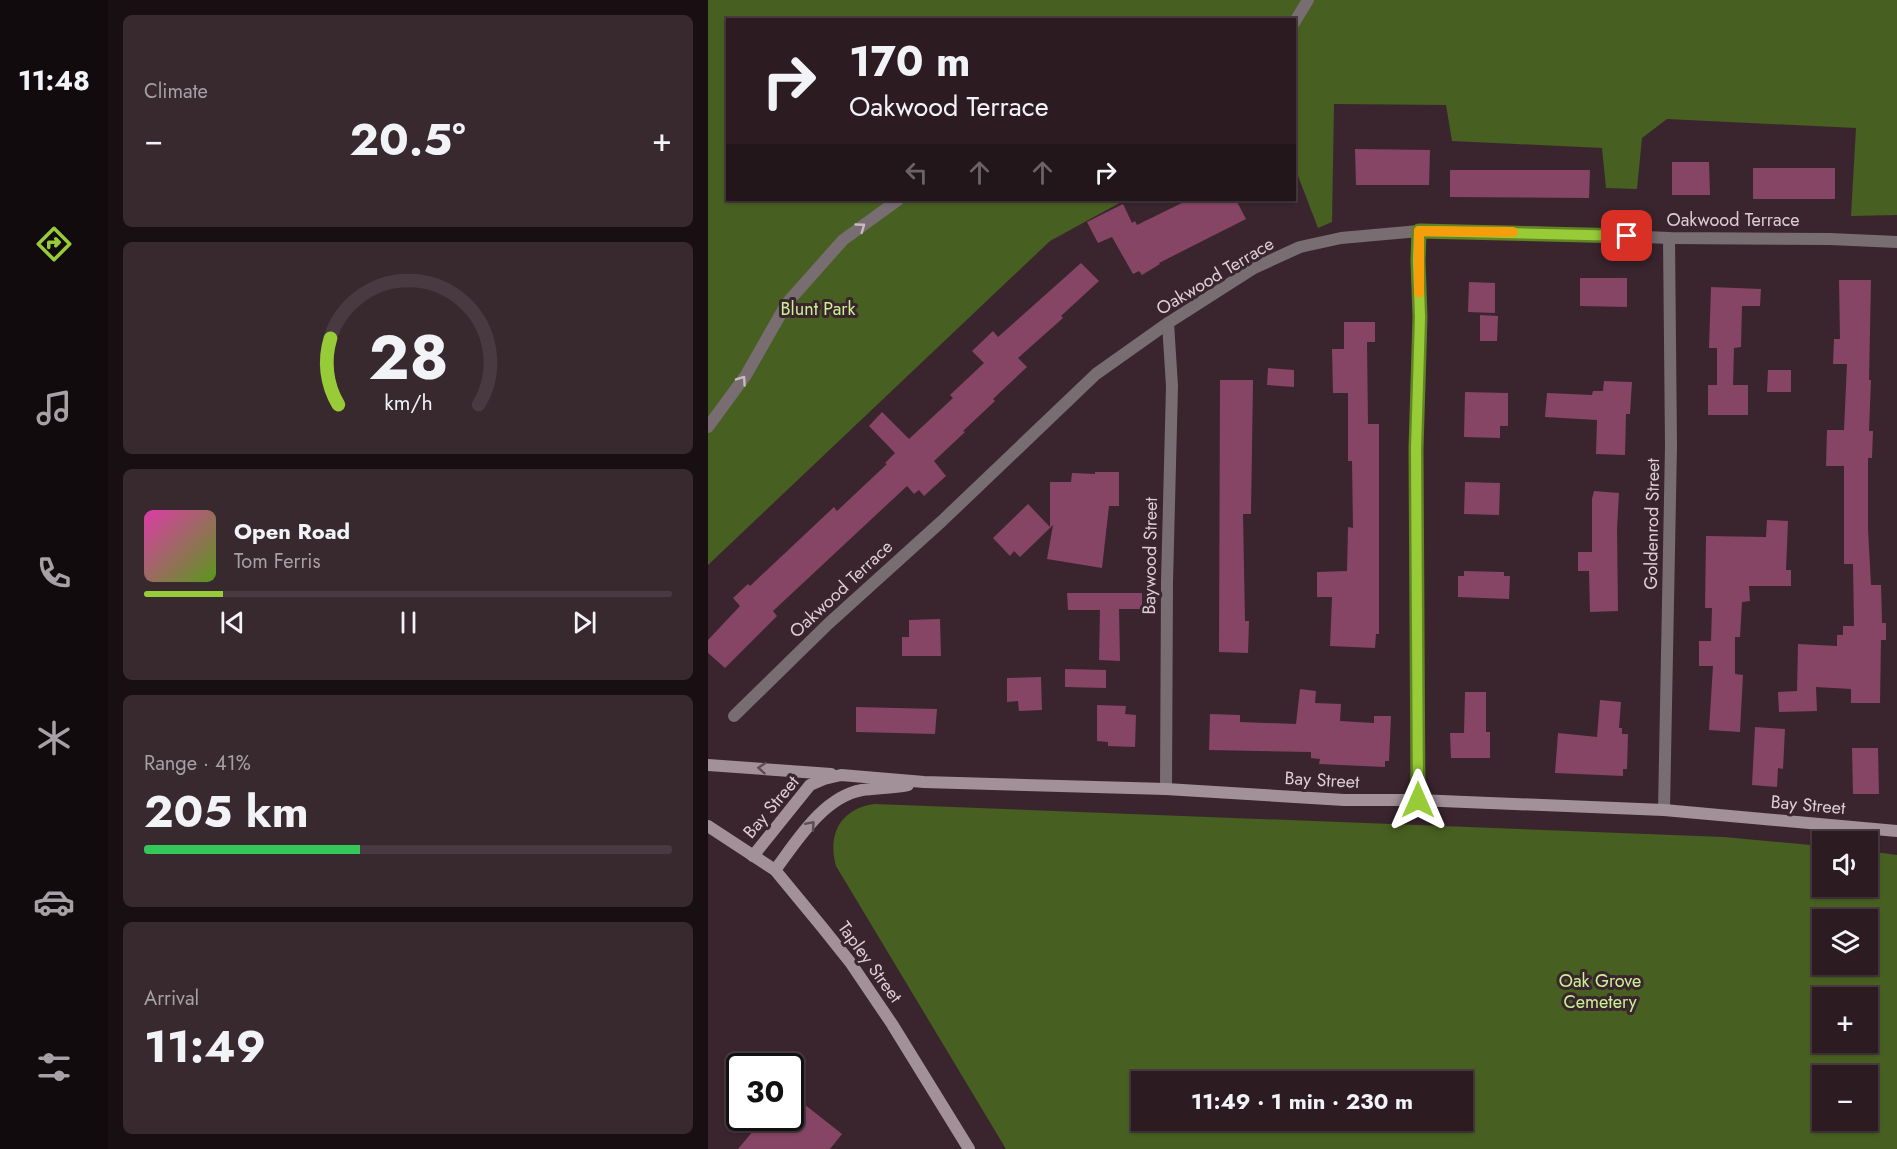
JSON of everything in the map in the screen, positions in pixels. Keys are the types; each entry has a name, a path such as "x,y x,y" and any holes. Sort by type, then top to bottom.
{"main road":[{"path":"708,765 841,775"},
{"name":"Bay Street","path":"753,856 810,785 841,775 924,782 1166,789 1344,800 1418,800 1664,810 1897,831"},
{"name":"Bay Street","path":"775,870 819,816 844,797 861,790 892,788 924,782"},
{"name":"Tapley Street","path":"708,826 775,870 850,962 892,1024 969,1149"}],"street":[{"path":"1296,20 1308,0"},
{"path":"708,427 746,375 787,303 843,240 897,201"},
{"path":"1418,800 1416,449 1420,317 1419,231"},
{"name":"Oakwood Terrace","path":"734,716 828,624 942,521 1096,374 1168,323 1254,268 1300,247 1341,237 1419,231 1521,232 1669,238 1830,238 1897,242"},
{"name":"Goldenrod Street","path":"1664,810 1671,504 1669,238"},
{"name":"Baywood Street","path":"1166,789 1167,582 1172,386 1168,323"}],"green space":[{"name":"Blunt Park","path":"708,0 1897,0 1897,215 1851,216 1856,128 1667,119 1642,138 1637,189 1606,188 1602,148 1452,141 1446,105 1334,104 1332,222 1318,228 1296,171 1296,18 726,18 726,201 1123,201 1050,241 708,565"},
{"name":"Oak Grove Cemetery","path":"875,804 1724,837 1812,845 1812,897 1878,897 1878,852 1897,855 1897,1149 1006,1149 836,866 835,833 845,817 853,811"}],"building":[{"path":"1355,149 1430,150 1429,185 1356,185"},
{"path":"1672,162 1709,162 1710,195 1672,195"},
{"path":"1753,168 1835,168 1835,199 1753,199"},
{"path":"1450,170 1590,170 1589,198 1450,197"},
{"path":"1186,201 1237,201 1246,219 1159,263 1142,275 1139,271 1133,274 1112,237 1098,243 1087,222 1123,204 1132,223 1135,221 1137,225"},
{"path":"1081,263 1099,281 1061,316 1063,318 1018,358 1027,367 934,461 946,476 924,496 919,490 914,494 907,486 773,611 777,616 725,668 708,653 708,640 740,606 733,598 748,584 750,586 834,507 837,511 887,464 885,463 895,453 869,426 882,412 909,439 953,398 950,395 984,363 972,351 993,331 998,337"},
{"path":"1580,278 1627,278 1627,307 1580,306"},
{"path":"1839,280 1871,280 1869,431 1873,431 1872,458 1868,458 1868,529 1871,585 1881,585 1882,623 1886,623 1886,640 1881,640 1880,703 1851,703 1851,689 1816,687 1817,711 1779,712 1778,692 1797,691 1798,644 1837,646 1837,635 1843,635 1843,626 1854,626 1853,564 1844,564 1844,466 1826,466 1827,430 1844,430 1847,364 1833,364 1834,339 1840,339"},
{"path":"1469,282 1495,283 1495,313 1468,312"},
{"path":"1711,287 1761,289 1760,306 1742,306 1741,347 1734,348 1733,385 1748,385 1748,415 1708,415 1708,385 1717,385 1717,348 1709,348"},
{"path":"1480,315 1498,316 1497,341 1480,341"},
{"path":"1344,322 1375,322 1375,342 1367,342 1368,424 1379,424 1379,634 1376,634 1375,648 1330,646 1332,597 1317,597 1317,572 1347,571 1348,527 1353,528 1352,461 1348,461 1348,393 1333,393 1332,349 1344,349"},
{"path":"1268,368 1294,370 1294,387 1267,385"},
{"path":"1768,370 1791,370 1791,392 1767,392"},
{"path":"1220,380 1253,380 1251,514 1243,514 1245,621 1249,621 1248,653 1219,652"},
{"path":"1604,381 1632,382 1630,414 1626,414 1625,455 1596,454 1597,420 1545,417 1547,393 1592,395 1593,391 1603,391"},
{"path":"1465,392 1508,393 1508,426 1500,426 1500,438 1464,437"},
{"path":"1095,472 1119,472 1119,506 1109,506 1102,568 1047,559 1053,525 1020,557 1014,551 1010,556 993,538 1028,504 1050,527 1050,482 1071,482 1072,473 1095,474"},
{"path":"1465,482 1500,483 1499,515 1464,514"},
{"path":"1594,491 1619,493 1618,611 1590,612 1589,571 1578,571 1578,552 1592,552"},
{"path":"1767,520 1788,521 1786,570 1791,570 1791,586 1749,586 1750,601 1742,602 1740,637 1735,637 1735,674 1743,675 1740,732 1709,730 1713,666 1699,666 1699,641 1711,641 1712,608 1705,608 1706,536 1766,537"},
{"path":"1464,571 1504,572 1504,576 1510,576 1509,599 1458,597 1458,576 1464,576"},
{"path":"1067,593 1142,593 1142,609 1119,609 1120,661 1099,660 1100,610 1068,610"},
{"path":"940,619 941,656 902,656 902,637 909,637 909,620"},
{"path":"1065,669 1106,670 1106,688 1065,687"},
{"path":"1041,677 1042,710 1019,711 1018,701 1007,702 1007,678"},
{"path":"1300,689 1316,691 1315,703 1341,704 1340,721 1374,723 1374,716 1391,716 1389,761 1385,761 1385,767 1319,764 1320,759 1311,758 1311,752 1209,750 1210,714 1240,715 1240,722 1296,724"},
{"path":"1465,692 1486,692 1486,732 1490,732 1490,758 1451,758 1450,733 1464,733"},
{"path":"1600,700 1621,702 1619,728 1622,728 1622,734 1628,734 1627,769 1623,769 1623,776 1555,773 1558,733 1597,737"},
{"path":"1097,705 1126,706 1125,714 1136,715 1135,747 1108,746 1108,742 1097,741"},
{"path":"856,707 937,709 935,734 856,732"},
{"path":"1755,727 1785,729 1783,769 1778,768 1777,787 1752,785"},
{"path":"1852,748 1878,748 1879,794 1853,794"},
{"path":"804,1104 842,1134 830,1149 738,1149 753,1131 804,1131"}],"slow traffic":[{"path":"1419,293 1419,231 1513,232"}],"route":[{"path":"1418,800 1416,449 1420,317 1419,231 1627,236"}]}
